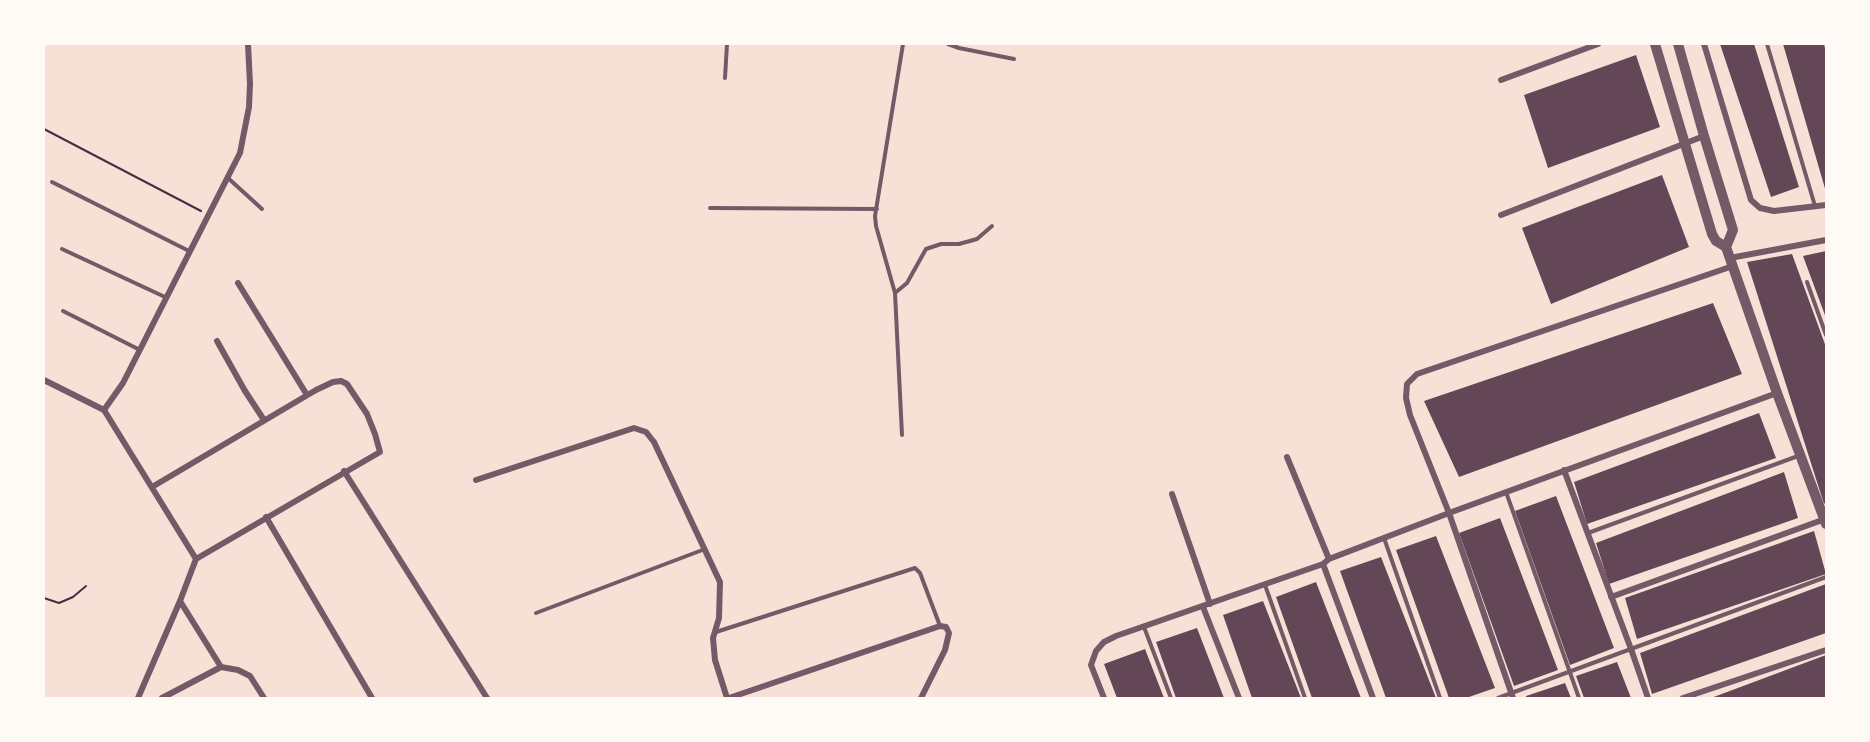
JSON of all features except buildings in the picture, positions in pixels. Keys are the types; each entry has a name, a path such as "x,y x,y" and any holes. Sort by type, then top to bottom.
{"street":[{"path":"104,410 123,383 140,351 165,297 240,153 249,107 248,44"},
{"path":"1501,80 1598,44"},
{"path":"1611,597 1826,520 1777,393 1730,257 1712,234 1656,44"},
{"path":"1678,44 1733,230 1730,257"},
{"path":"1704,44 1751,200 1760,208 1774,211 1827,205"},
{"path":"1501,215 1704,136"},
{"path":"1512,696 1449,513 1410,414 1406,398 1407,384 1417,374 1730,257 1827,240"},
{"path":"238,283 307,395"},
{"path":"217,341 244,391 264,420"},
{"path":"44,380 104,410 196,559"},
{"path":"138,699 196,559 380,452 367,414 347,384 341,381 333,382 307,395 152,487"},
{"path":"1104,699 1091,665 1096,651 1104,642 1116,636 1326,562 1449,513 1777,393"},
{"path":"476,480 634,428 646,432 654,442 720,582 719,618 714,635 715,660 728,699 940,626 946,627 949,633 945,650 920,698"},
{"path":"1287,457 1373,699"},
{"path":"1564,470 1648,699"},
{"path":"344,471 487,699"},
{"path":"1172,494 1206,605 1239,699"},
{"path":"266,517 372,699"},
{"path":"180,601 221,667"},
{"path":"1683,699 1827,650"},
{"path":"162,699 221,667 238,670 250,676 264,699"}],"lane":[{"path":"725,78 727,44"},
{"path":"902,435 895,293 876,225 903,44"},
{"path":"948,44 1014,59"},
{"path":"1767,44 1815,207"},
{"path":"227,178 262,209"},
{"path":"52,182 189,251"},
{"path":"710,207 877,209"},
{"path":"895,293 907,283 926,249 941,244 959,244 977,239 992,226"},
{"path":"62,249 165,297"},
{"path":"1807,282 1827,335"},
{"path":"63,311 140,351"},
{"path":"1588,533 1801,456"},
{"path":"1506,492 1579,699"},
{"path":"1383,538 1440,699"},
{"path":"536,613 705,549"},
{"path":"714,635 915,568 920,573 940,626"},
{"path":"1498,699 1512,696 1631,649 1827,578"},
{"path":"1265,584 1305,699"},
{"path":"1144,626 1171,699"}],"path":[{"path":"44,129 201,211"},
{"path":"44,598 59,603 73,597 86,586"}]}
